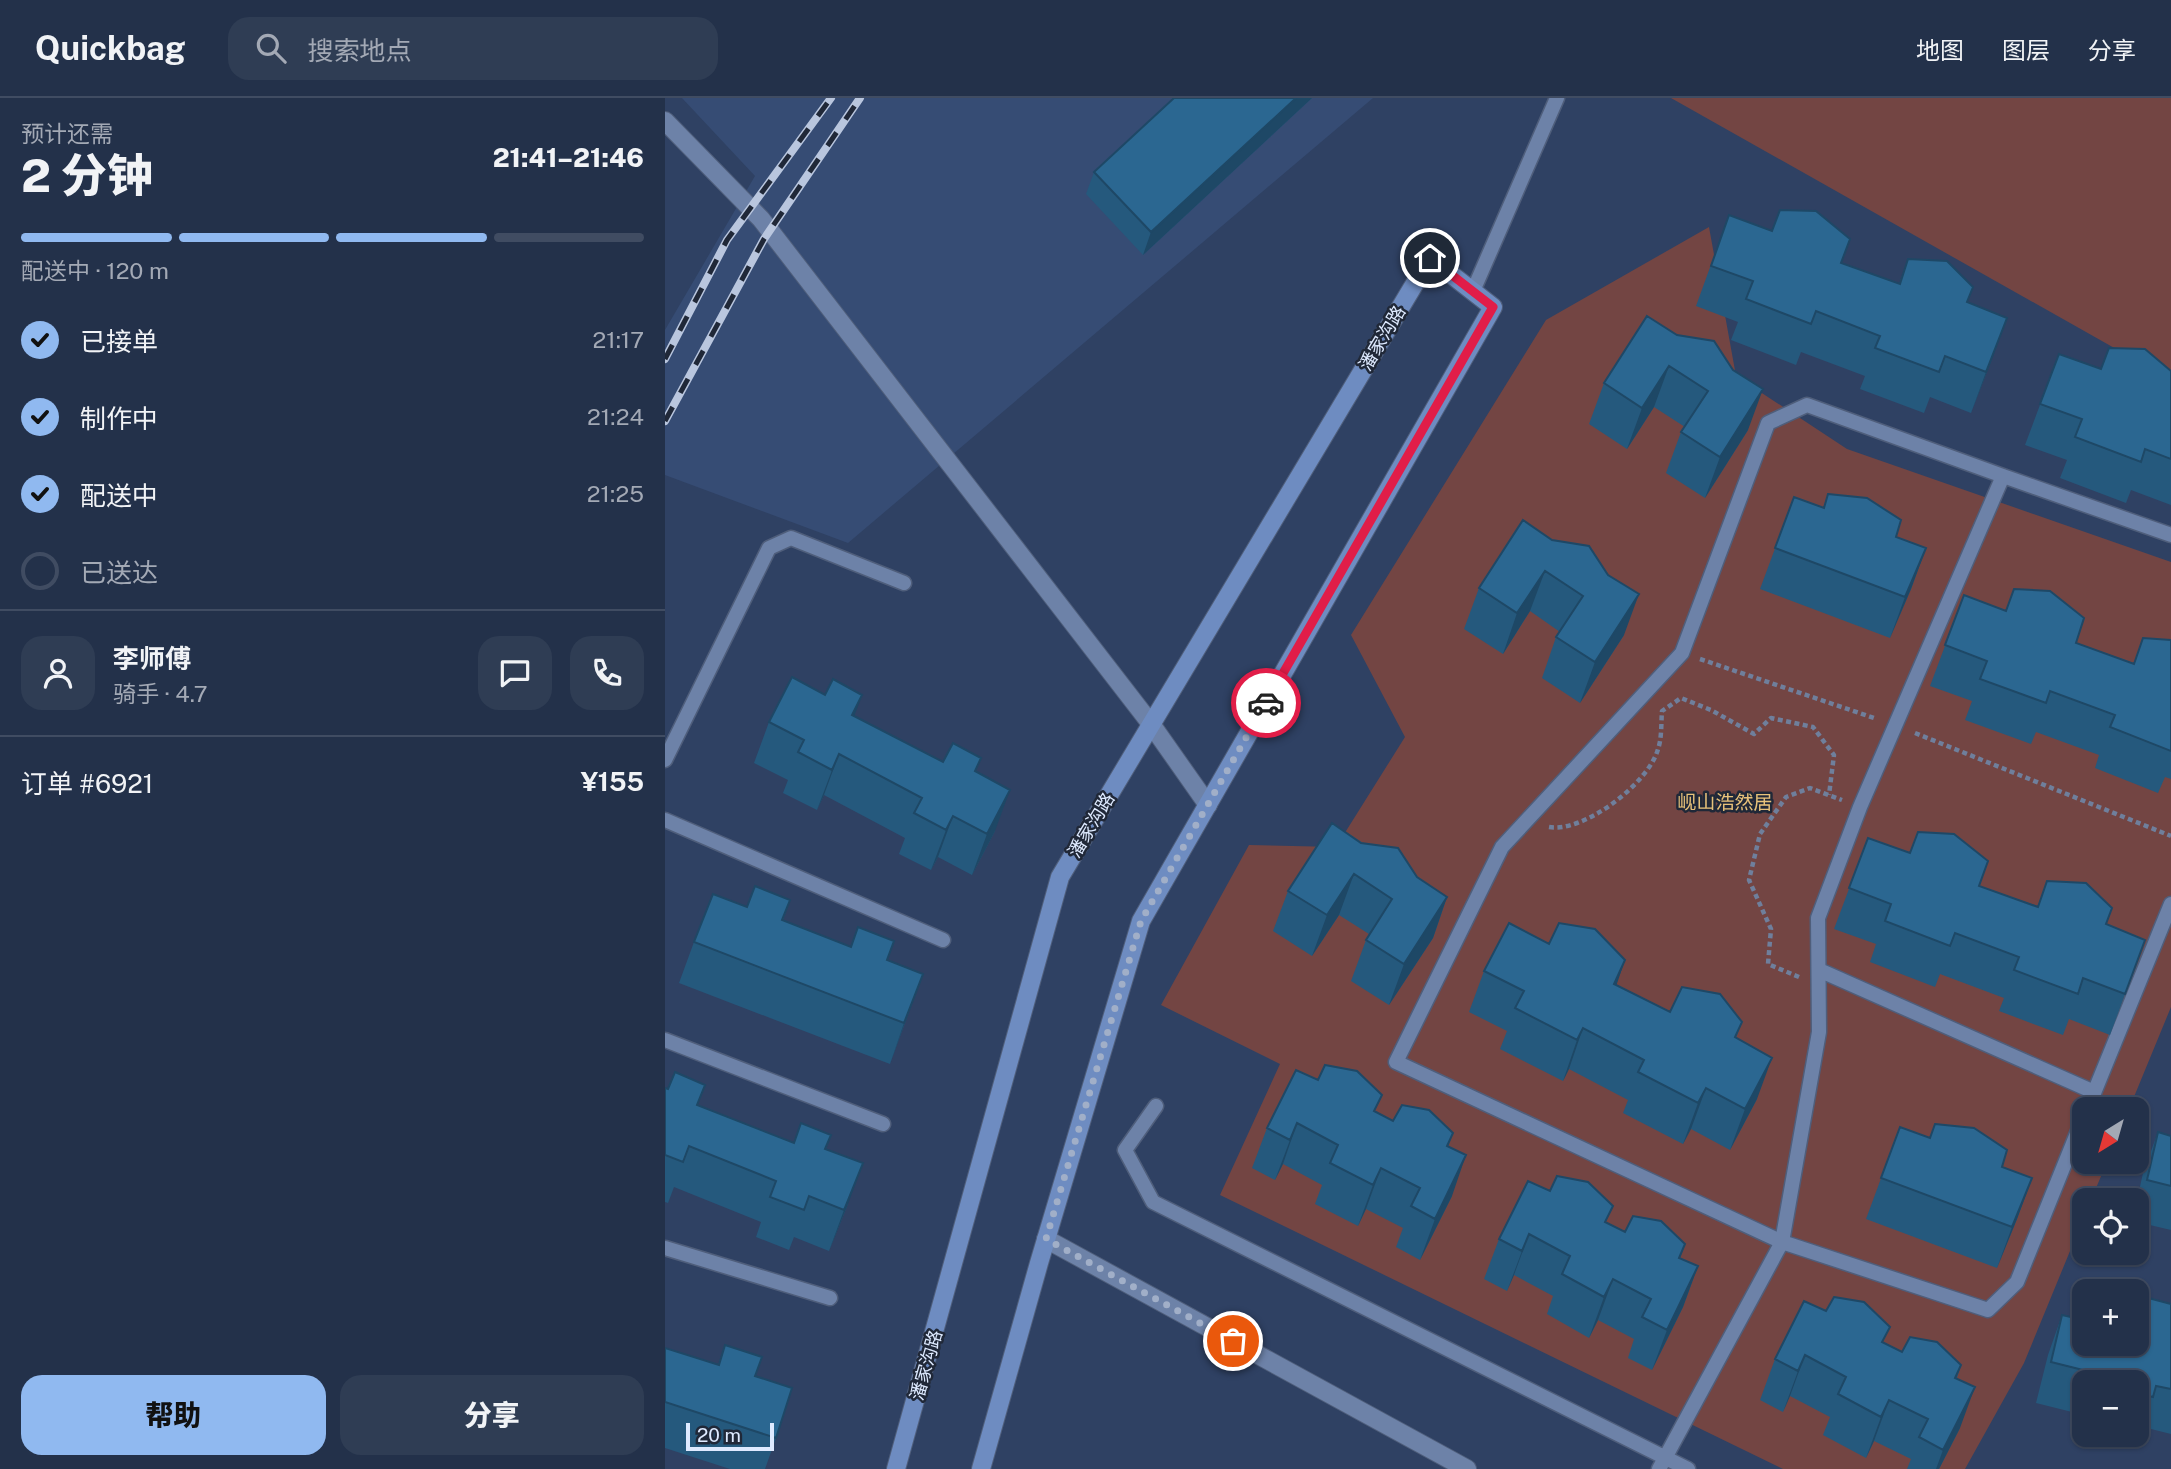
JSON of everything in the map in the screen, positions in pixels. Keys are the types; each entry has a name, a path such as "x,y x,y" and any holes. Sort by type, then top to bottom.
{"street":[{"path":"665,121 761,219 1151,724 1208,805"},
{"name":"潘家沟路","path":"897,1469 1060,877 1430,258 1493,307 1141,921 981,1469"},
{"path":"1046,1239 1467,1469"}],"lane":[{"path":"1473,291 1557,98"},
{"path":"2072,1146 2017,1282 1988,1310 1782,1242 1396,1062 1502,847 1682,653 1768,423 1807,405 2171,535"},
{"path":"1663,1463 1782,1242 1819,1032 1818,918 1860,807 2003,476"},
{"path":"665,760 769,548 791,538 904,583"},
{"path":"665,820 943,940"},
{"path":"2092,1097 2171,904"},
{"path":"1819,970 2094,1092"},
{"path":"665,1040 883,1124"},
{"path":"1156,1106 1125,1150 1153,1202 1663,1463 1688,1469"},
{"path":"665,1248 830,1297"}],"path":[{"path":"1682,653 1895,725 2171,836"},
{"path":"1525,823 1559,828 1588,819 1628,792 1658,751 1662,711 1681,698 1711,710 1754,734 1771,718 1813,727 1834,755 1829,795"},
{"path":"1819,985 1768,964 1771,929 1749,880 1760,834 1786,797 1810,788 1860,807"}],"shaded area":[{"path":"682,98 1373,98 848,543 665,475 665,330 755,176"},
{"path":"1671,98 2171,98 2171,380"},
{"path":"1709,227 1736,376 1847,449 2171,562 2171,1007 2134,1097 2072,1097 2072,1174 2102,1174 2096,1188 2072,1188 2072,1246 2024,1363 1965,1469 1783,1469 1220,1195 1280,1064 1161,1005 1249,845 1336,847 1405,737 1351,635 1546,320"}],"building":[{"path":"1174,98 1296,98 1151,232 1094,172"},
{"path":"1780,210 1816,211 1850,239 1841,263 1900,284 1908,259 1947,261 1973,287 1967,302 2007,318 1986,372 1945,356 1939,372 1875,348 1880,336 1816,311 1811,324 1746,299 1753,281 1711,266 1729,215 1772,231"},
{"path":"1647,316 1677,335 1714,341 1733,370 1763,389 1720,457 1681,432 1708,391 1669,366 1642,408 1604,383"},
{"path":"2109,348 2145,349 2171,371 2171,459 2145,449 2141,462 2075,437 2082,419 2040,404 2059,354 2101,369"},
{"path":"1828,494 1867,498 1901,520 1896,537 1926,548 1905,597 1775,548 1794,497 1824,508"},
{"path":"1523,520 1552,540 1589,546 1608,575 1639,594 1595,662 1556,637 1583,596 1545,571 1517,613 1479,588"},
{"path":"2014,589 2050,591 2084,618 2076,643 2134,664 2143,638 2171,640 2171,751 2110,727 2115,715 2050,691 2046,703 1980,679 1987,661 1945,645 1964,595 2006,611"},
{"path":"792,677 825,695 833,679 862,695 852,715 943,762 953,743 981,758 975,771 1010,790 987,834 953,816 946,830 914,813 922,798 839,754 832,770 798,752 804,740 769,722"},
{"path":"1332,823 1361,843 1398,848 1417,877 1447,897 1404,964 1366,940 1392,899 1354,874 1327,915 1288,891"},
{"path":"1918,832 1954,834 1988,861 1979,886 2038,907 2047,881 2086,883 2112,908 2106,924 2145,940 2125,994 2083,978 2078,994 2014,970 2019,957 1955,933 1950,946 1885,921 1891,904 1849,888 1868,838 1910,853"},
{"path":"755,886 790,900 782,920 851,947 858,927 894,941 887,960 923,974 904,1023 694,942 713,894 747,907"},
{"path":"1509,923 1549,944 1559,923 1595,929 1625,960 1614,984 1670,1012 1682,987 1720,994 1742,1022 1735,1037 1772,1058 1745,1109 1706,1088 1698,1103 1638,1072 1644,1060 1583,1028 1577,1040 1515,1008 1524,991 1484,971"},
{"path":"1325,1065 1357,1071 1382,1095 1374,1111 1393,1121 1402,1105 1429,1110 1453,1133 1447,1146 1466,1155 1435,1219 1411,1206 1420,1188 1381,1168 1373,1185 1330,1163 1338,1145 1297,1123 1290,1140 1267,1128 1296,1070 1318,1080"},
{"path":"675,1072 705,1085 697,1105 794,1143 801,1123 831,1135 825,1149 863,1163 844,1210 809,1196 804,1210 770,1197 776,1181 689,1146 683,1162 665,1155 665,1088 668,1089"},
{"path":"1935,1124 1974,1128 2007,1150 2002,1167 2032,1178 2012,1227 1881,1178 1900,1127 1930,1138"},
{"path":"2158,1132 2171,1136 2171,1186 2147,1180"},
{"path":"1557,1176 1588,1182 1613,1206 1605,1222 1625,1232 1633,1216 1661,1221 1685,1244 1679,1258 1698,1266 1667,1330 1642,1317 1651,1299 1613,1279 1604,1297 1562,1274 1570,1256 1529,1234 1522,1251 1499,1239 1528,1181 1550,1191"},
{"path":"1834,1297 1864,1302 1890,1327 1882,1342 1902,1352 1910,1337 1937,1342 1961,1365 1955,1378 1975,1387 1943,1450 1919,1437 1928,1419 1889,1400 1881,1417 1838,1394 1846,1377 1805,1355 1798,1371 1775,1359 1804,1301 1826,1311"},
{"path":"2149,1298 2171,1304 2171,1389 2156,1386 2153,1397 2149,1396 2149,1370 2083,1370 2051,1362 2062,1315 2072,1317 2072,1356 2149,1356"},
{"path":"725,1345 762,1357 755,1376 792,1388 776,1438 665,1402 665,1348 719,1365"}],"railway":[{"path":"665,359 727,240 831,98"},
{"path":"665,421 764,239 860,98"}],"way so far":[{"path":"1233,1341 1046,1239 1141,921 1266,703"}],"district":[{"name":"岘山浩然居","path":"1725,802"}],"route":[{"path":"1266,703 1493,307 1430,258"}]}
